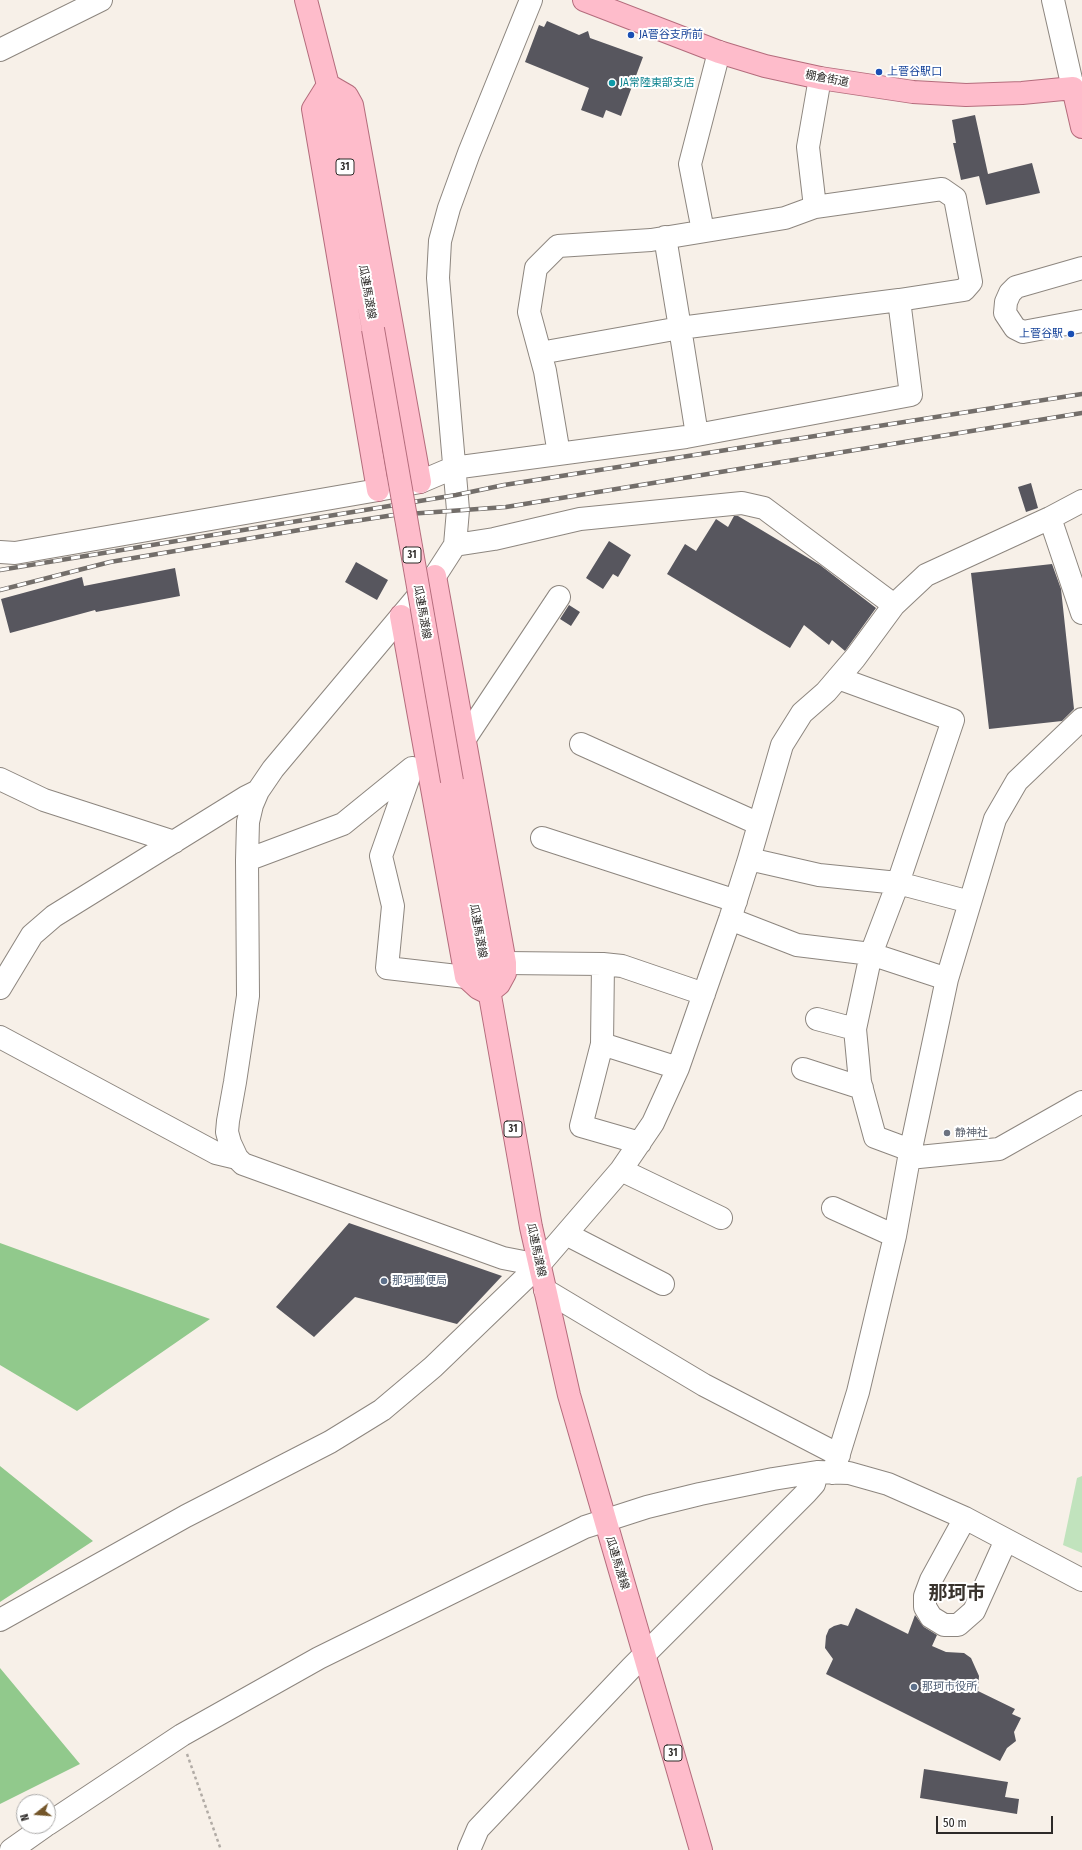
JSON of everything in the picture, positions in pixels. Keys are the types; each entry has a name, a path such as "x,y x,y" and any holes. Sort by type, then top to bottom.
{"main road":[{"name":"瓜連馬渡線","path":"306,0 328,85 341,148 488,993 539,1265 569,1395 701,1850"},
{"name":"棚倉街道","path":"584,0 719,52 765,66 820,78 906,91 966,95 1022,93 1078,88"},
{"path":"378,490 313,109 328,85 346,96 352,105 420,482"},
{"path":"1078,88 1082,127"},
{"path":"402,616 466,978 478,988 488,993 499,984 505,973 505,963 466,737 435,576"}],"street":[{"path":"0,50 101,0"},
{"path":"531,0 469,153 440,241 438,278 453,468 458,510 455,545 435,576 295,741 258,791 248,822 246,860 248,996 227,1132 237,1158 243,1164 503,1258 539,1265"},
{"path":"1053,0 1078,88"},
{"path":"703,231 690,164 719,52"},
{"path":"815,207 808,147 820,78"},
{"path":"540,353 680,328 899,300 964,290 971,282 955,198 942,190 815,207 785,218 665,237 558,246 536,268 529,312 540,353 545,371 559,454"},
{"path":"665,237 697,435"},
{"path":"1082,268 1016,287 1010,293 1006,302 1006,313 1014,328 1023,332 1082,320"},
{"path":"0,552 15,553 378,490 420,482 453,468 697,435 911,395 899,300"},
{"path":"0,1620 186,1516 330,1442 382,1410 433,1367 539,1265 621,1170 653,1123 678,1068 733,910 782,745 802,713 826,692 894,605 926,575 1050,518 1082,501"},
{"path":"455,545 494,539 580,519 742,503 764,508 894,605"},
{"path":"1050,518 1082,613"},
{"path":"466,737 559,597"},
{"path":"838,678 953,720 898,883 871,954 855,1030 862,1088 875,1137 910,1154 999,1149 1082,1102"},
{"path":"469,1850 478,1829 645,1655 830,1466 858,1392 895,1236 910,1154 947,980 995,819 1017,781 1082,719"},
{"path":"582,744 759,824"},
{"path":"246,860 343,824 412,768 426,751"},
{"path":"412,768 381,856 393,906 387,968 466,978"},
{"path":"0,779 44,800 174,842"},
{"path":"0,988 32,935 48,921 246,797 258,791"},
{"path":"542,838 733,910 798,945 871,954 947,980"},
{"path":"749,859 819,875 898,883 970,902"},
{"path":"505,963 603,964 622,966 704,994"},
{"path":"603,964 602,1044 581,1126 640,1143"},
{"path":"818,1019 855,1030"},
{"path":"0,1037 216,1154 237,1158"},
{"path":"602,1044 678,1068"},
{"path":"803,1069 862,1088"},
{"path":"621,1170 721,1218"},
{"path":"833,1208 895,1236"},
{"path":"566,1234 663,1284"},
{"path":"545,1290 704,1385 830,1466 888,1484 965,1518 1082,1580"},
{"path":"56,1819 182,1735 319,1658 452,1594 500,1568 585,1527 647,1507 830,1466"},
{"path":"965,1518 931,1580 925,1596 925,1607 931,1617 944,1625 958,1625 974,1611 1006,1540"},
{"path":"12,1850 34,1834"}],"path":[{"path":"182,1735 191,1769 221,1850"}],"green space":[{"path":"0,1243 210,1319 77,1411 0,1365"},
{"path":"0,1466 93,1541 0,1602"},
{"path":"1082,1476 1082,1553 1063,1545 1077,1478"},
{"path":"0,1668 80,1764 20,1794 16,1794 16,1796 0,1804"}],"building":[{"path":"547,21 579,35 588,31 590,38 643,57 621,116 606,110 603,118 581,110 589,88 525,62 539,25 544,27"},
{"path":"975,115 988,174 1032,163 1040,193 986,205 979,176 961,180 953,143 956,143 952,120"},
{"path":"1031,483 1038,508 1026,512 1018,487"},
{"path":"734,516 738,516 820,565 876,608 845,651 832,640 829,645 804,625 790,648 667,574 685,544 696,551 716,519 728,527"},
{"path":"609,541 631,555 618,577 613,574 603,589 586,578"},
{"path":"356,562 388,580 377,600 345,582"},
{"path":"1052,564 1061,589 1074,709 1062,721 989,729 971,573"},
{"path":"175,568 180,596 96,612 95,610 10,633 1,599 82,577 84,586"},
{"path":"569,605 580,612 571,626 560,619"},
{"path":"349,1223 502,1276 457,1324 355,1297 314,1337 276,1307"},
{"name":"那珂市役所","path":"856,1608 908,1634 915,1615 924,1627 937,1635 932,1646 946,1652 964,1653 971,1658 979,1676 978,1691 1015,1709 1012,1714 1021,1718 1014,1732 1016,1741 1007,1748 1000,1761 826,1674 833,1659 825,1648 826,1636 829,1629 841,1624 848,1626"},
{"path":"924,1769 1008,1782 1005,1797 1019,1799 1017,1814 920,1798"}],"railway":[{"path":"0,570 456,495 504,485 1082,394"},
{"path":"0,590 110,562 335,524 394,515 506,507 1082,413"}],"place":[{"name":"JA菅谷支所前","path":"631,35"},
{"name":"上菅谷駅口","path":"879,72"},
{"name":"JA常陸東部支店","path":"612,83"},
{"name":"上菅谷駅","path":"1071,334"},
{"name":"静神社","path":"947,1133"},
{"name":"那珂郵便局","path":"384,1281"},
{"name":"那珂市役所","path":"914,1687"}],"district":[{"name":"那珂市","path":"957,1594"}]}
